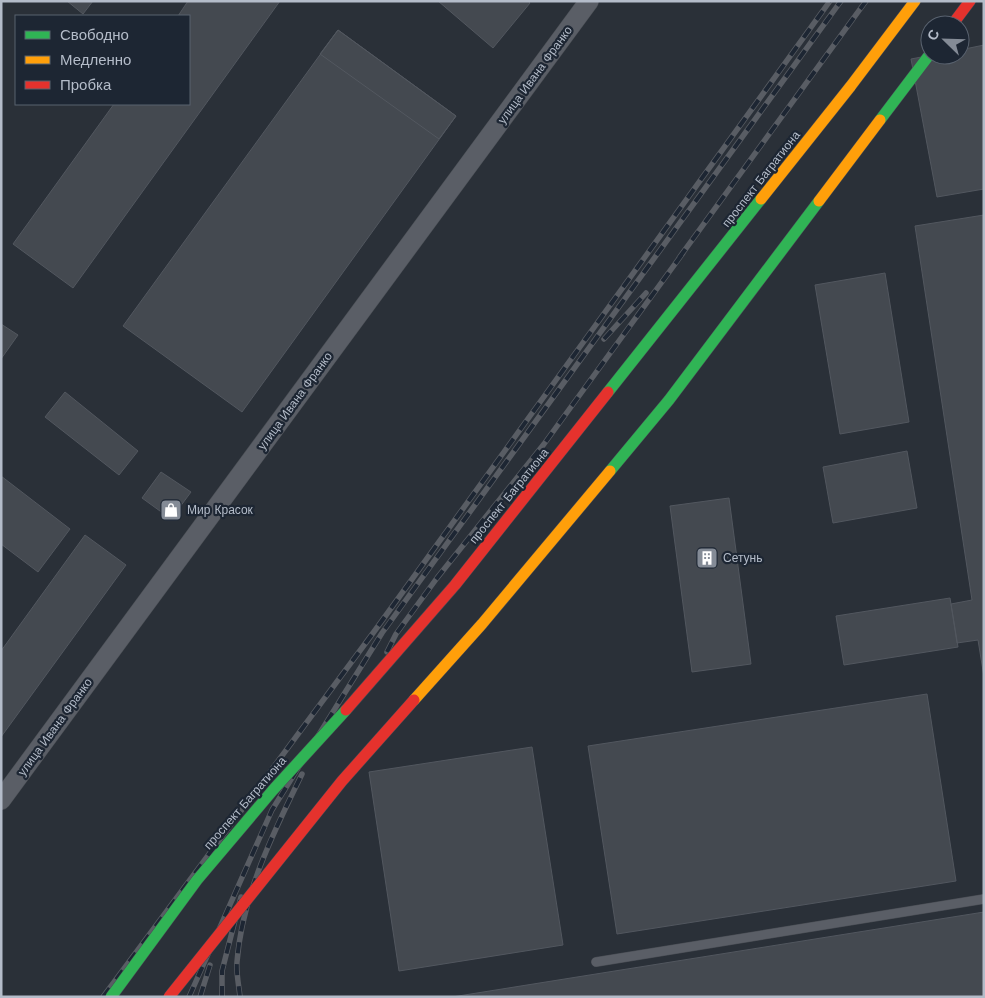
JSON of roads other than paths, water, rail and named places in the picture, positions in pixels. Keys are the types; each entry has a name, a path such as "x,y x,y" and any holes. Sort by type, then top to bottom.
{"main road":[{"name":"проспект Багратиона","path":"111,997 198,880 266,798 380,672 455,585 743,225 915,1"},
{"path":"960,15 970,1"},
{"path":"169,997 342,781 437,676 669,400 922,65"}],"street":[{"name":"улица Ивана Франко","path":"1,800 583,4"}],"lane":[{"path":"596,962 984,899"}],"railway":[{"path":"103,997 376,629 830,1"},
{"path":"189,997 272,810 382,633 841,1"},
{"path":"679,258 866,1"},
{"path":"387,652 396,634 437,578 544,444 683,253"},
{"path":"604,339 646,293"},
{"path":"240,997 237,962 245,913 260,865 302,774"},
{"path":"222,997 222,971 241,897"},
{"path":"200,997 210,965"}],"place":[{"name":"Мир Красок","path":"171,510"},
{"name":"Сетунь","path":"707,558"}]}
